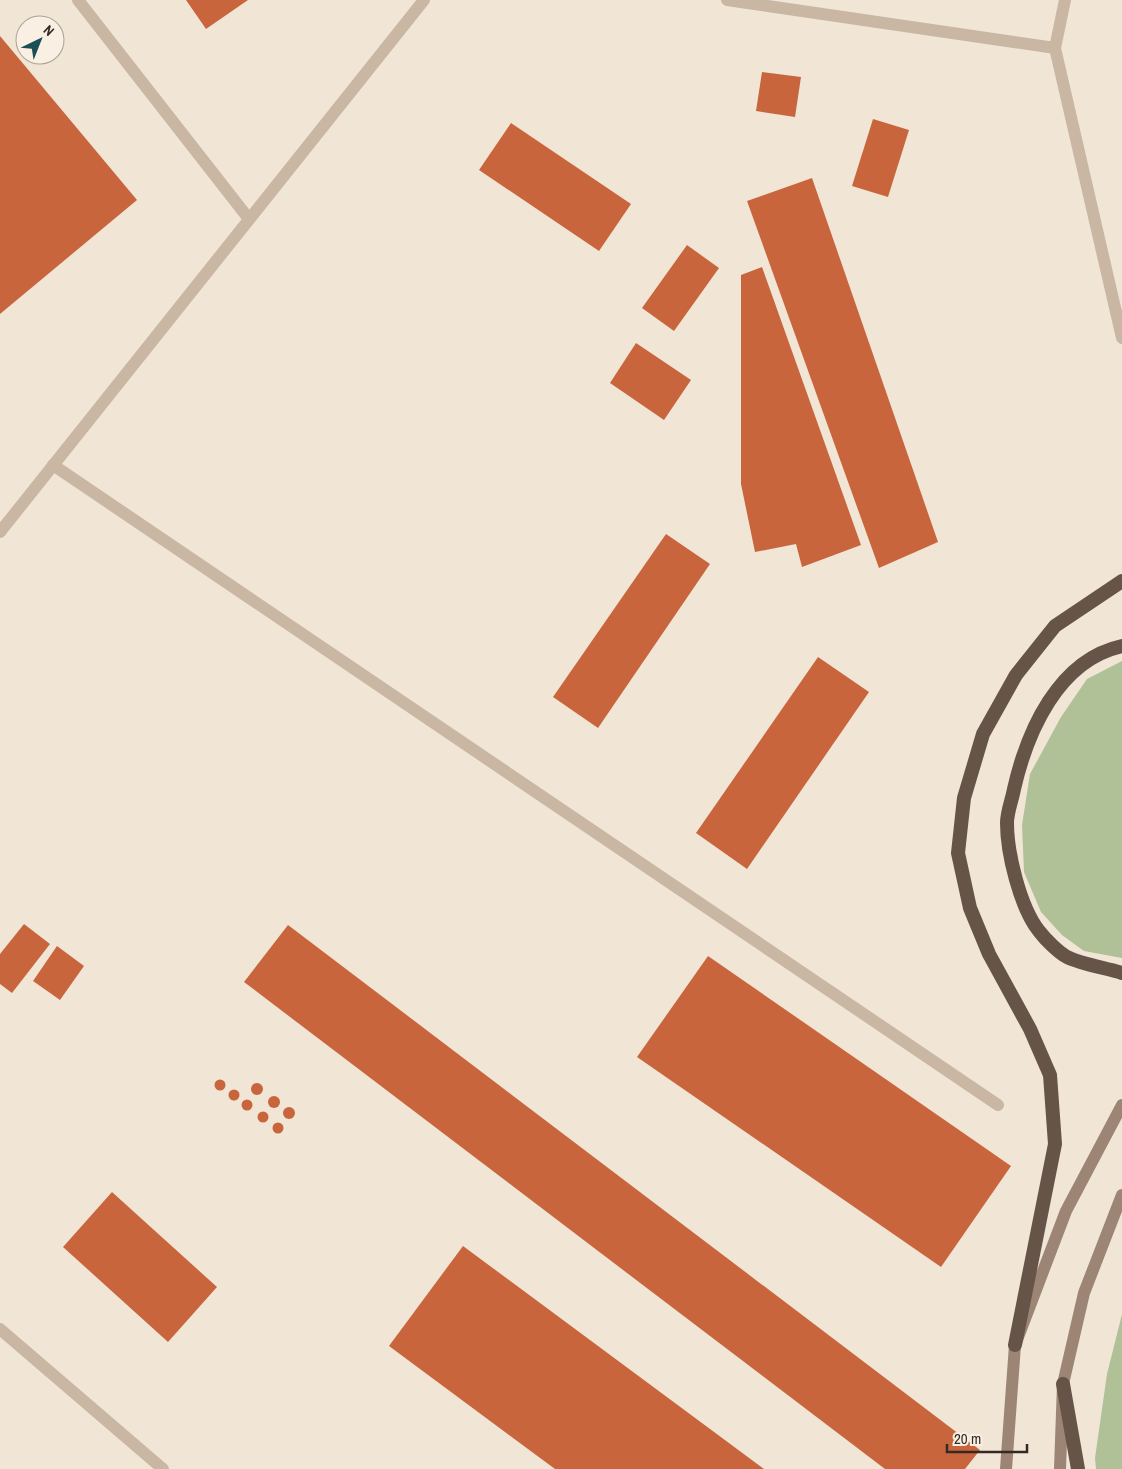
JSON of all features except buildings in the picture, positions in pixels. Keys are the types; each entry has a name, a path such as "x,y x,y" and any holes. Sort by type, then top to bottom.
{"highway":[{"path":"1015,1345 1055,1144 1050,1075 1030,1029 989,954 970,908 958,853 964,798 983,734 1016,675 1055,626 1122,580"},
{"path":"1122,646 1107,649 1070,674 1036,719 1019,767 1007,821 1010,858 1022,896 1039,931 1067,957 1122,973"},
{"path":"1063,1384 1078,1469"}],"main road":[{"path":"1006,1469 1015,1345 1066,1211 1122,1105"},
{"path":"1060,1469 1063,1384 1084,1293 1122,1195"}],"street":[{"path":"78,0 249,219"},
{"path":"0,532 424,0"},
{"path":"727,0 1055,48"},
{"path":"1065,0 1055,48 1122,338"},
{"path":"54,465 998,1105"},
{"path":"0,1328 163,1469"}],"green space":[{"path":"1122,661 1122,958 1084,951 1062,935 1041,912 1024,872 1022,825 1030,774 1061,717 1087,679"},
{"path":"1122,1314 1122,1469 1096,1469 1095,1458 1107,1374"}]}
